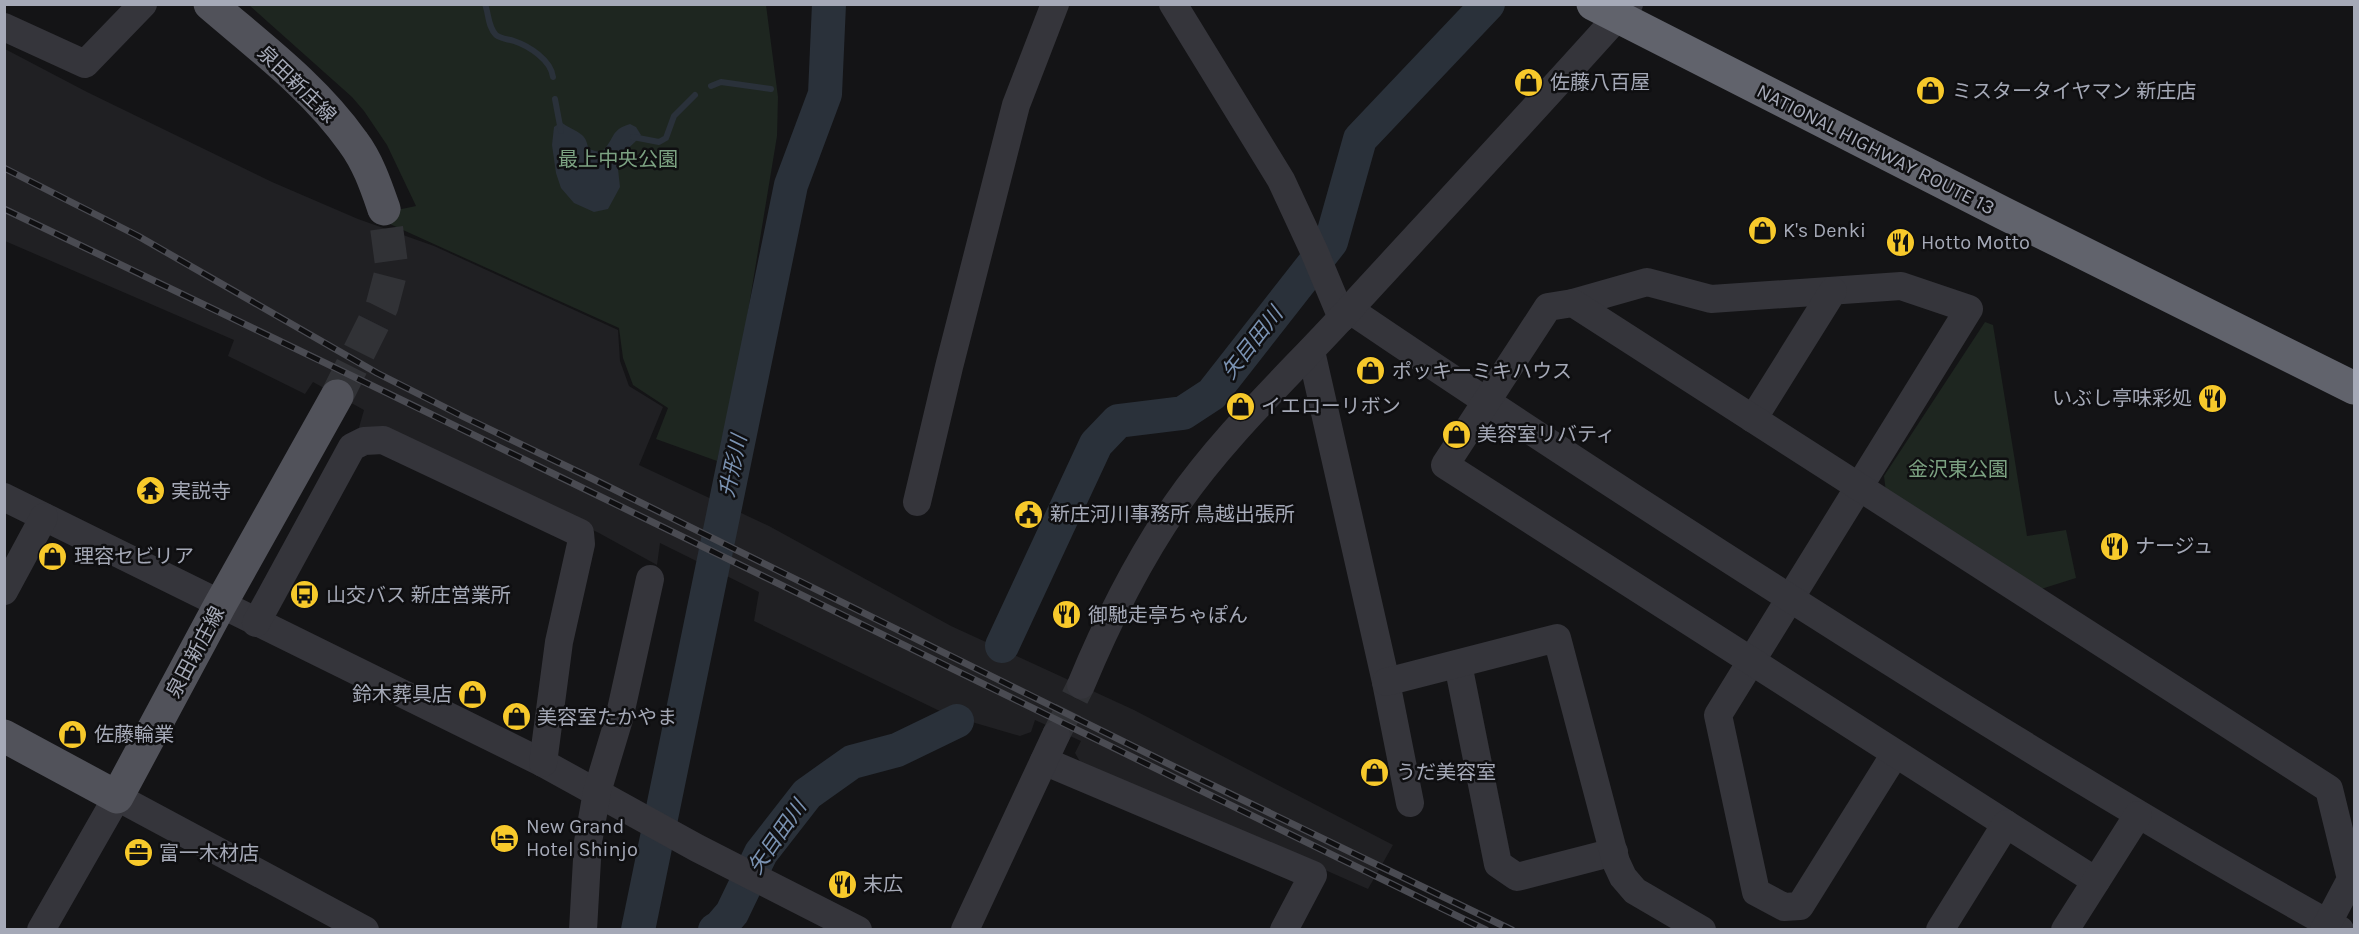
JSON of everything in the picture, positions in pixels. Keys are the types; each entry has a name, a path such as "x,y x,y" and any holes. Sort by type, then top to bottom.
{"highway":[{"name":"NATIONAL HIGHWAY ROUTE 13","path":"1613,9 1992,208 2355,388"}],"main road":[{"name":"泉田新庄線","path":"210,4 317,98 354,142 372,175 384,209"},
{"name":"泉田新庄線","path":"117,797 220,605 337,396"},
{"path":"4,736 117,797"}],"street":[{"path":"4,27 85,64 143,4"},
{"path":"917,502 1016,105 1055,4"},
{"path":"1173,4 1281,180 1318,262 1346,314 1789,598 2138,815 2330,927 2351,879 2329,789 1573,303"},
{"path":"1080,685 1107,622 1138,565 1176,504 1235,431 1346,314 1613,9"},
{"path":"1894,754 1800,906 1784,907 1756,892 1718,715 1750,662 1789,598 1969,309 1901,286 1712,299 1647,282 1573,303 1548,307 1445,465 1750,662 2096,881"},
{"path":"1753,419 1833,291"},
{"path":"1311,351 1386,682 1410,803"},
{"path":"256,623 352,447 364,441 383,440 580,533 582,544 559,642 543,763"},
{"path":"4,497 543,763 697,848 858,930"},
{"path":"4,591 44,517"},
{"path":"583,930 588,842 605,797 619,719 650,579"},
{"path":"1386,682 1557,638 1614,852 1623,877 1635,891 1702,930"},
{"path":"1458,664 1498,864 1517,876 1614,852"},
{"path":"965,930 1056,735"},
{"path":"1044,761 1313,875 1284,930"},
{"path":"41,930 117,797 365,930"},
{"path":"2065,930 2138,815"},
{"path":"1940,930 2006,824"}],"shaded area":[{"path":"5,49 87,92 272,182 358,219 434,246 618,330 620,361 629,386 663,407 639,465 769,526 951,626 1134,710 1393,845 1368,889 1168,800 1082,765 1075,753 1081,741 1035,720 1031,732 1020,736 948,715 754,621 759,592 660,543 657,565 599,533 438,454 358,431 364,410 313,382 305,394 228,356 234,340 5,241"},
{"path":"561,122 582,135 591,150 601,152 623,126 630,124 636,127 641,135 617,160 620,187 608,209 594,212 574,203 561,188 556,173 552,145 554,127"}],"green space":[{"name":"最上中央公園","path":"249,5 766,5 778,97 777,136 741,354 717,461 656,439 668,408 633,385 623,358 619,328 381,220 383,213 416,206 387,145 352,97"},
{"name":"金沢東公園","path":"1985,322 1993,325 2027,536 2066,530 2076,578 2041,589 1886,492 1884,476"}],"waterway":[{"path":"485,4 493,32 502,38 520,43 538,54 548,65 553,77"},
{"name":"升形川","path":"638,930 791,185 825,94 829,4"},
{"name":"矢目田川","path":"1002,646 1096,444 1118,421 1183,413 1212,394 1331,242 1360,139 1488,4"},
{"path":"711,86 721,82 771,89"},
{"path":"633,137 659,142 666,138 674,116 695,95"},
{"path":"555,99 561,131"},
{"name":"矢目田川","path":"715,930 732,913 761,853 807,794 852,762 897,750 957,721"}],"tunnel":[{"path":"337,396 382,306 392,268 384,209"},
{"path":"1056,735 1081,685"}],"railway":[{"path":"4,168 138,236 377,373 462,416 1183,771 1512,930"},
{"path":"4,209 561,477 1486,930"}],"place":[{"name":"佐藤八百屋","path":"1529,82"},
{"name":"ミスタータイヤマン 新庄店","path":"1931,91"},
{"name":"K's Denki","path":"1762,230"},
{"name":"Hotto Motto","path":"1900,242"},
{"name":"ポッキーミキハウス","path":"1371,371"},
{"name":"いぶし亭味彩処","path":"2213,398"},
{"name":"イエローリボン","path":"1240,406"},
{"name":"美容室リバティ","path":"1456,434"},
{"name":"実説寺","path":"150,491"},
{"name":"新庄河川事務所 鳥越出張所","path":"1029,514"},
{"name":"ナージュ","path":"2114,546"},
{"name":"理容セビリア","path":"53,556"},
{"name":"山交バス 新庄営業所","path":"305,595"},
{"name":"御馳走亭ちゃぽん","path":"1067,615"},
{"name":"鈴木葬具店","path":"473,694"},
{"name":"美容室たかやま","path":"516,717"},
{"name":"佐藤輪業","path":"73,734"},
{"name":"うだ美容室","path":"1375,772"},
{"name":"New Grand Hotel Shinjo","path":"505,838"},
{"name":"富一木材店","path":"138,853"},
{"name":"末広","path":"842,884"}]}
